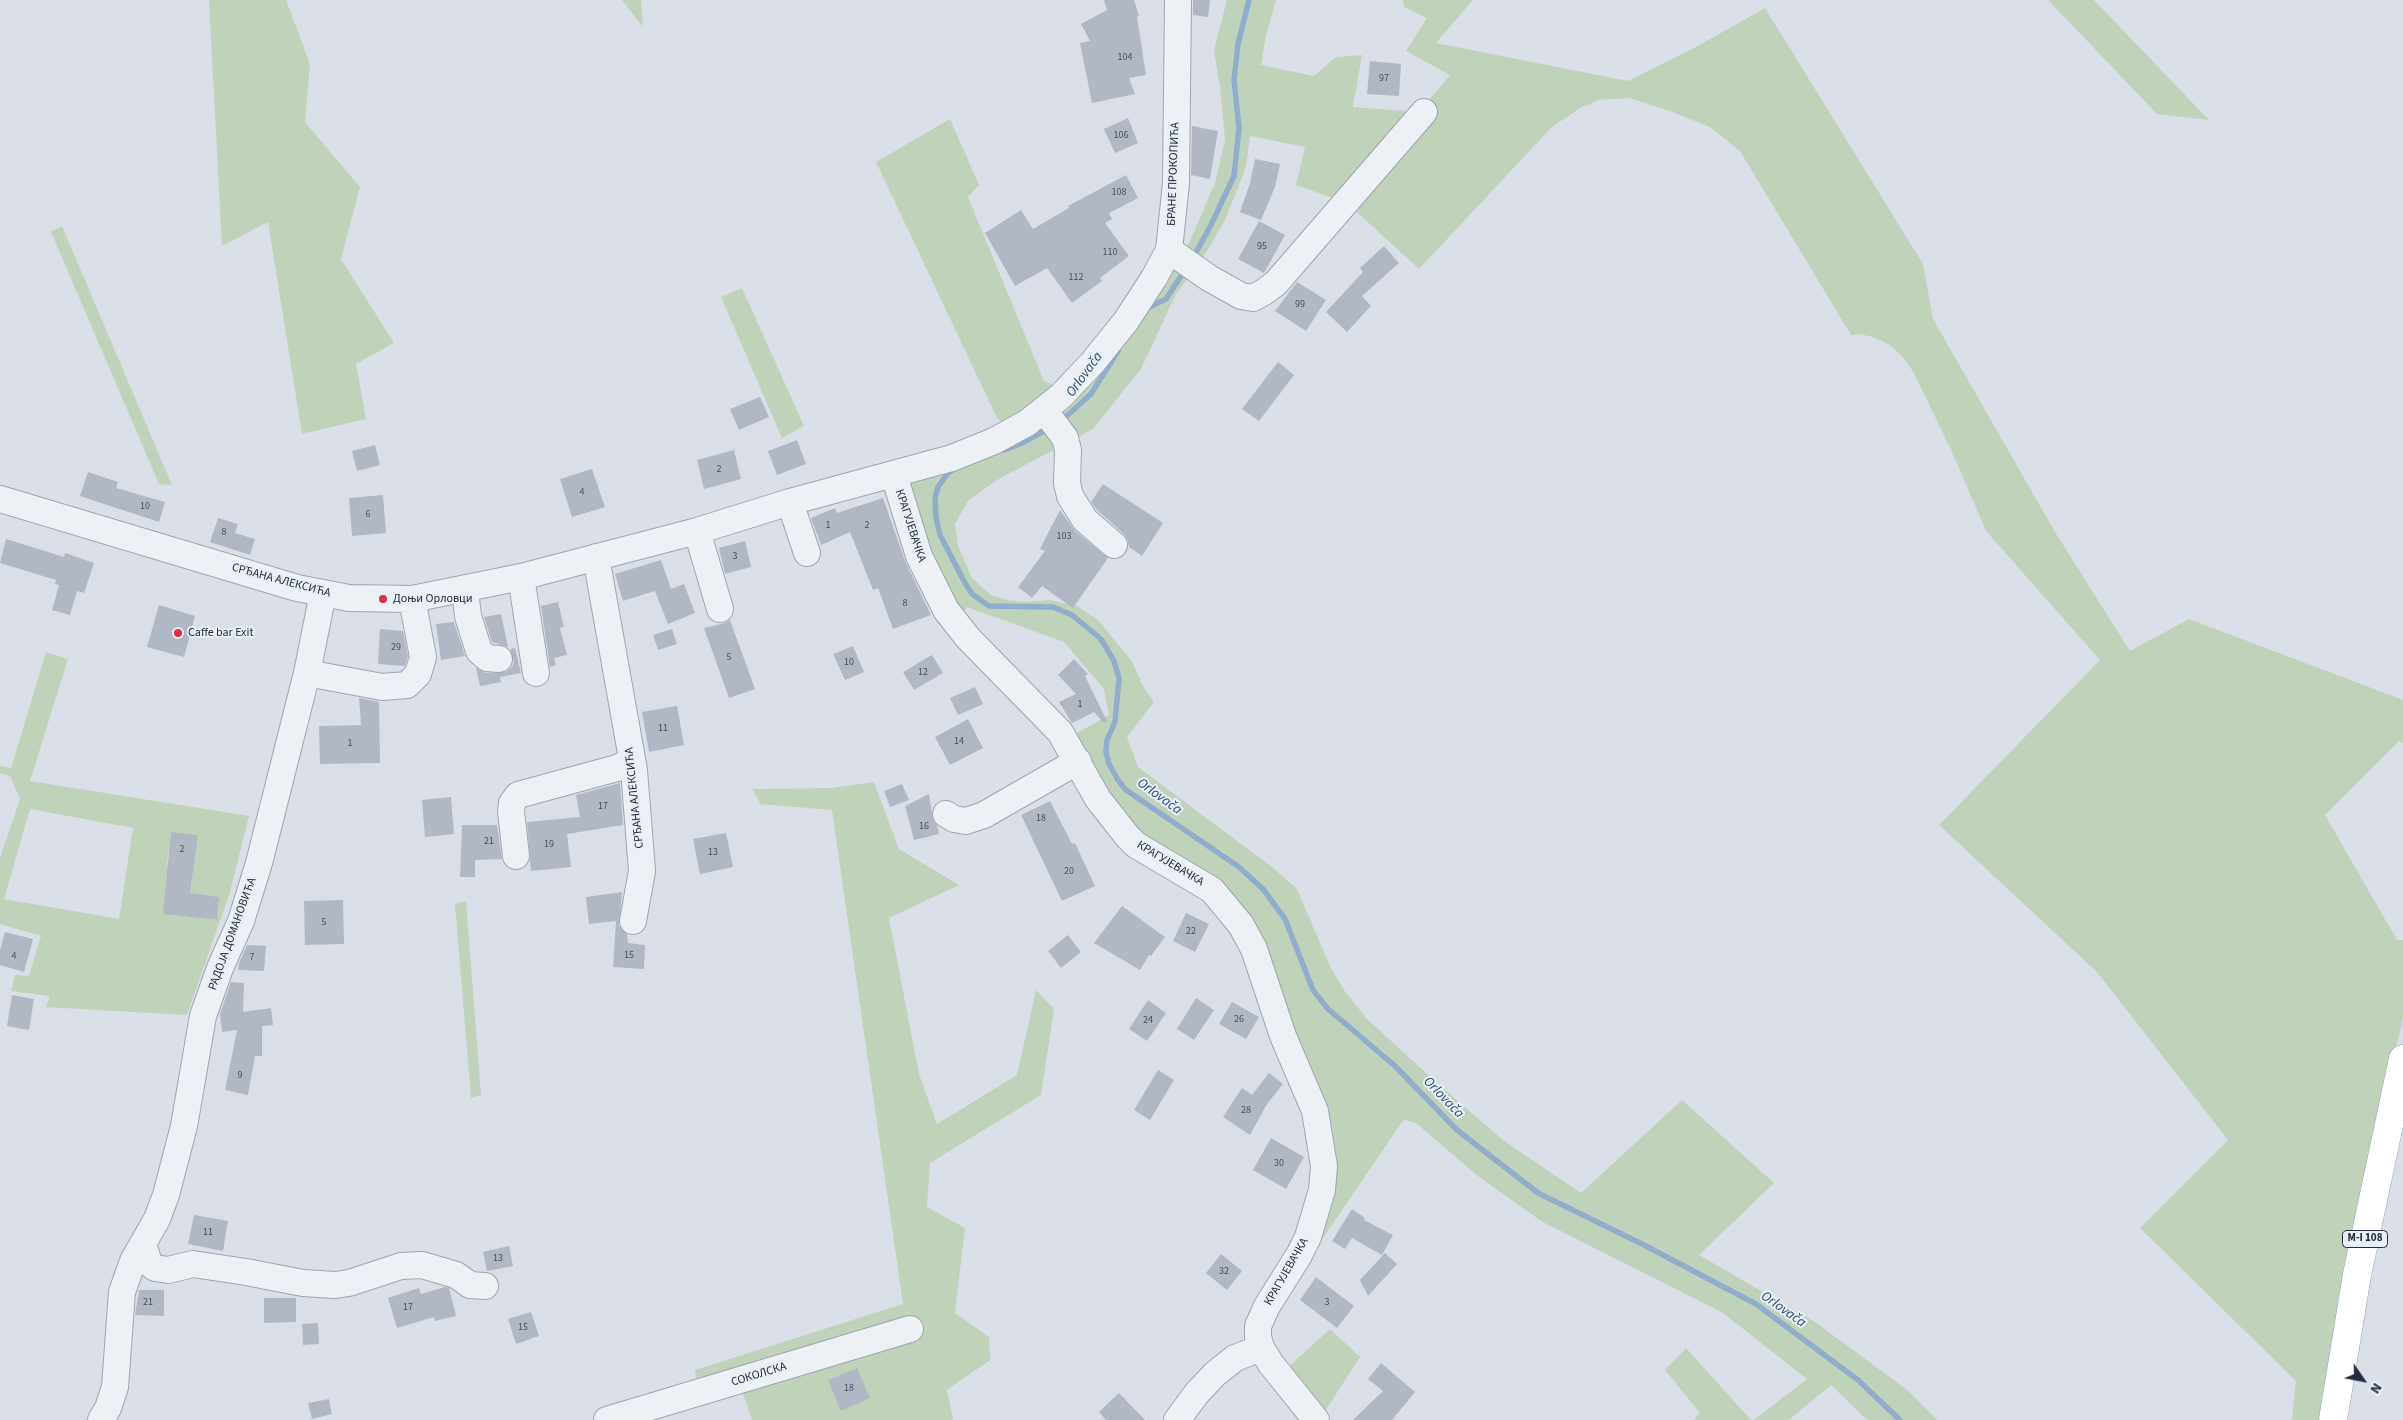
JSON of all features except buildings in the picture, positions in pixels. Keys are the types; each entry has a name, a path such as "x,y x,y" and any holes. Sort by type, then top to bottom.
{"main road":[{"name":"M-I 108","path":"2333,1420 2357,1275 2403,1059"}],"street":[{"name":"БРАНЕ ПРОКОПИЋА","path":"894,475 952,458 994,441 1027,423 1054,423 1074,382 1126,320 1154,278 1178,256 1176,183 1178,0"},
{"path":"1178,256 1209,278 1241,296 1253,298 1264,292 1276,283 1424,112"},
{"path":"1054,423 1068,450 1067,483 1070,496 1085,520 1114,545"},
{"name":"СРЂАНА АЛЕКСИЋА","path":"0,499 297,588 350,598 412,600 521,577 696,531 790,502 894,475"},
{"name":"КРАГУЈЕВАЧКА","path":"894,475 919,556 946,610 968,638 1060,732 1098,799 1127,836 1136,845 1212,890 1241,924 1254,949 1281,1029 1315,1112 1324,1166 1318,1205 1308,1237 1261,1319 1258,1337 1261,1348"},
{"path":"790,502 807,553"},
{"path":"696,531 720,609"},
{"name":"СРЂАНА АЛЕКСИЋА","path":"596,557 632,761 642,871 634,921"},
{"path":"521,577 536,673"},
{"path":"465,590 468,616 479,652 487,658 499,659"},
{"name":"РАДОЈА ДОМАНОВИЋА","path":"102,1420 115,1386 122,1292 133,1261 157,1219 166,1196 190,1096 203,1016 220,968 241,921 258,863 307,673 323,593"},
{"path":"307,673 382,687 407,685 418,674 423,657 412,600"},
{"path":"516,856 511,811 512,802 518,795 617,768 632,761"},
{"path":"946,814 954,819 966,821 984,815 1078,761"},
{"path":"144,1244 149,1263 155,1268 168,1270 193,1264 303,1283 335,1284 349,1283 401,1266 422,1265 456,1275 470,1285 485,1286"},
{"name":"СОКОЛСКА","path":"629,1418 910,1329"},
{"path":"1176,1420 1215,1374 1235,1358 1261,1348 1316,1420"}],"green space":[{"path":"209,0 286,0 310,64 305,122 360,187 341,259 394,343 356,364 366,419 302,434 268,222 222,246"},
{"path":"622,0 641,0 643,27"},
{"path":"1227,0 1276,0 1266,36 1261,65 1314,76 1336,57 1362,55 1353,107 1419,112 1450,75 1406,51 1427,18 1404,7 1403,0 1473,0 1436,43 1628,81 1694,48 1765,8 1923,264 1933,319 2055,532 2130,651 2189,619 2403,700 2403,743 2399,741 2325,815 2397,940 2403,940 2403,1018 2358,1210 2320,1420 2292,1420 2296,1381 2140,1228 2228,1140 2097,972 1939,825 2100,660 1986,531 1952,452 1914,373 1902,356 1890,345 1873,337 1859,334 1851,335 1740,151 1710,127 1667,110 1629,98 1599,100 1580,108 1552,127 1419,269 1347,203 1296,185 1305,147 1250,136 1246,167 1225,220 1209,248 1175,296 1141,369 1093,429 997,480 968,501 955,524 958,546 972,578 991,595 1007,600 1029,602 1049,600 1077,606 1098,620 1131,660 1144,688 1154,702 1127,737 1138,767 1272,867 1297,889 1330,966 1344,990 1367,1019 1436,1082 1504,1141 1581,1193 1682,1100 1774,1183 1699,1255 1815,1322 1906,1389 1937,1420 1867,1420 1831,1385 1789,1420 1754,1420 1807,1379 1723,1313 1541,1221 1479,1177 1417,1124 1404,1119 1319,1244 1334,1178 1288,1028 1272,963 1134,834 1070,737 1109,715 1104,689 1064,642 967,607 960,618 944,594 902,470 1010,430 997,418 876,162 950,119 979,185 968,197 1044,381 1067,391 1186,250 1215,183 1225,140 1214,50"},
{"path":"2048,0 2094,0 2209,120 2157,114"},
{"path":"62,226 172,485 159,484 51,232"},
{"path":"742,288 804,426 782,438 721,297"},
{"path":"46,652 68,659 30,781 249,816 230,892 187,1015 46,1007 50,996 11,991 15,975 29,976 41,936 0,924 0,858 20,799 10,776 0,773 0,766 11,768","holes":["30,809 133,828 119,919 4,899","171,832 197,835 193,868 167,865","166,891 219,897 217,920 164,914"]},
{"path":"874,782 899,849 959,885 889,918 919,1074 937,1124 1017,1075 1036,990 1054,1009 1041,1095 930,1163 927,1207 965,1228 955,1313 989,1337 990,1360 947,1390 953,1420 752,1420 741,1388 697,1382 695,1370 903,1304 832,810 760,804 753,789 832,788"},
{"path":"466,901 481,1095 471,1098 455,904"},
{"path":"1330,1329 1360,1357 1322,1416 1284,1371"},
{"path":"1686,1348 1751,1420 1694,1420 1700,1413 1665,1370"}],"waterway":[{"name":"Orlovača","path":"1193,258 1234,176 1239,128 1234,80 1238,44 1249,0"},
{"name":"Orlovača","path":"1147,308 1166,299 1185,270"},
{"name":"Orlovača","path":"1060,422 1091,394 1118,351"},
{"name":"Orlovača","path":"1004,450 1050,428"},
{"name":"Orlovača","path":"956,468 948,473 938,487 935,498 936,517 940,535 972,594 989,606 1053,607 1072,615 1101,639 1114,661 1119,678 1115,722 1107,740 1106,752 1109,764 1118,780 1126,790 1239,867 1263,889 1285,919 1313,990 1328,1009 1395,1066 1457,1130 1538,1193 1644,1245 1756,1304 1858,1380 1900,1420"}],"place":[{"name":"Доњи Орловци","path":"383,599"},
{"name":"Caffe bar Exit","path":"178,633"}]}
